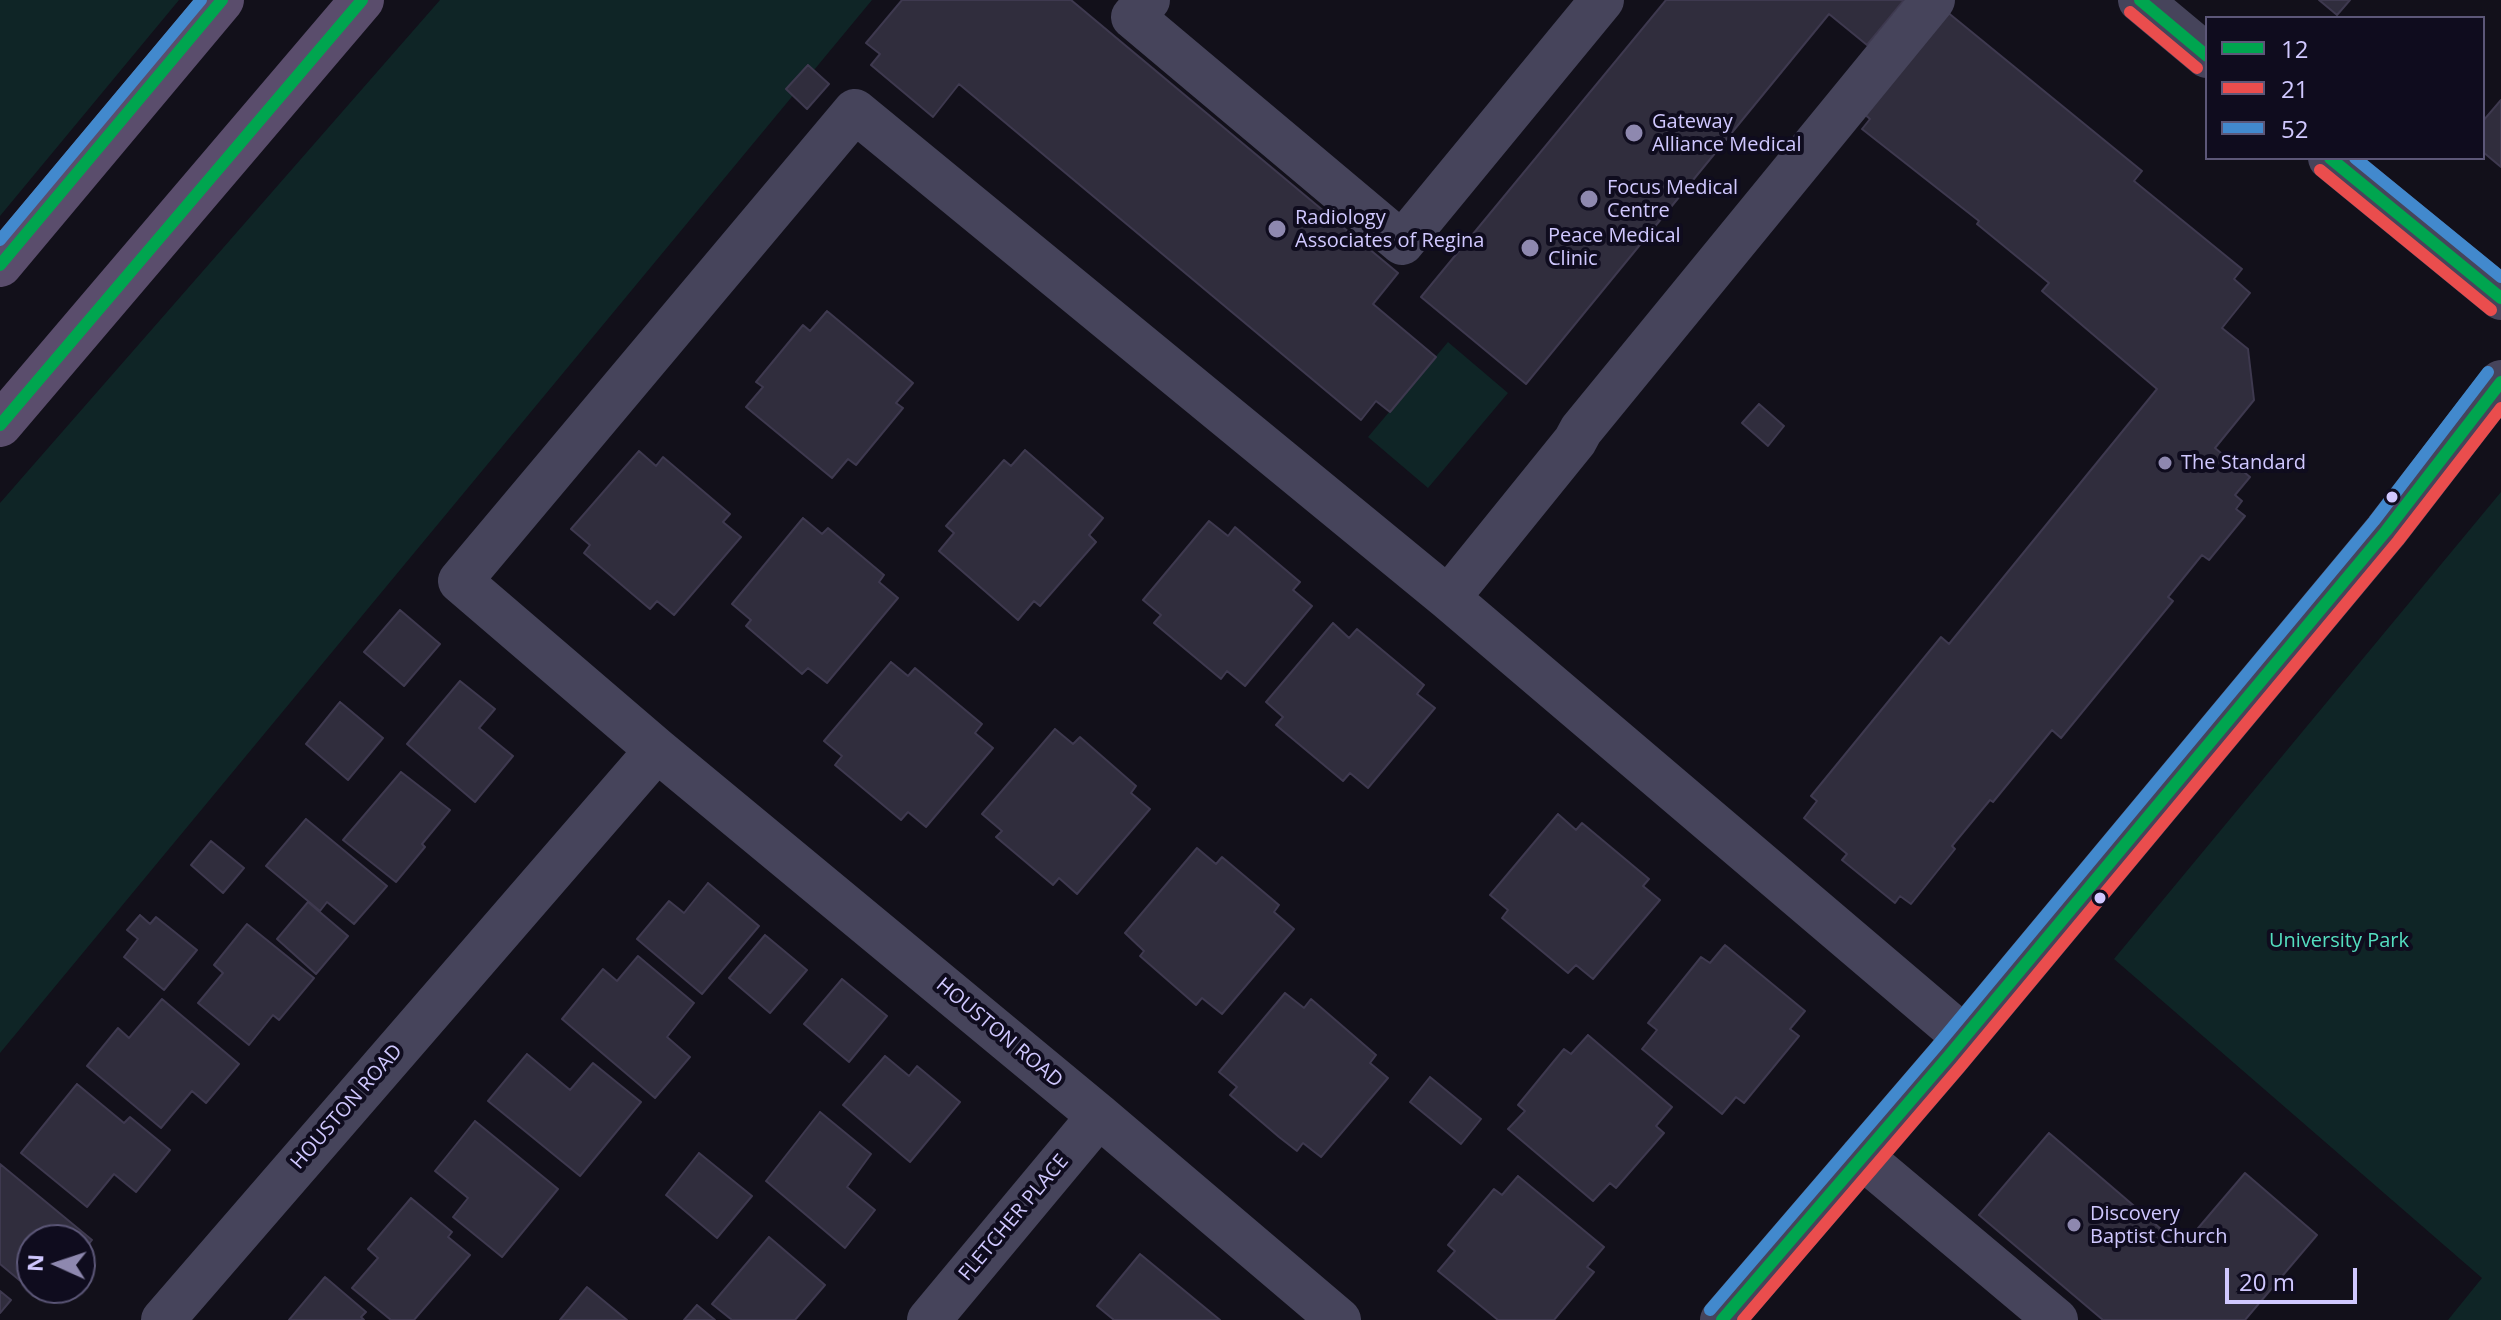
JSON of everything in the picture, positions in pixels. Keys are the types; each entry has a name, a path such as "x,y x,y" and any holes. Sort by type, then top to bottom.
{"main road":[{"path":"0,265 222,0"},
{"path":"0,425 362,0"}],"street":[{"path":"1148,0 1133,17 1402,243 1602,0"},
{"path":"1933,0 1581,430 1448,598 1964,1037"},
{"path":"2140,0 2205,54"},
{"name":"HOUSTON ROAD","path":"1339,1320 1099,1116 657,750 460,581 855,111 1448,598"},
{"path":"2332,160 2501,298"},
{"path":"1722,1320 1964,1037 2386,531 2501,382"},
{"name":"HOUSTON ROAD","path":"163,1320 657,750"},
{"name":"FLETCHER PLACE","path":"929,1320 1099,1116"},
{"path":"1862,1157 2056,1320"}],"green space":[{"path":"0,0 179,0 0,216"},
{"path":"440,0 872,0 0,1053 0,503"},
{"path":"1448,342 1508,393 1428,488 1368,437"},
{"name":"University Park","path":"2501,492 2501,1320 2448,1320 2482,1278 2114,959"}],"building":[{"path":"902,0 1071,0 1398,273 1373,304 1436,357 1390,412 1376,401 1361,420 959,84 933,117 871,65 880,54 866,43"},
{"path":"1666,0 1904,0 1867,45 1829,14 1526,384 1421,297"},
{"path":"2319,0 2350,0 2337,15"},
{"name":"The Standard","path":"1946,11 2142,171 2134,181 2242,269 2234,279 2250,293 2222,328 2248,349 2254,400 2215,448 2250,477 2235,495 2242,501 2236,509 2245,516 2209,560 2202,555 2168,597 2173,601 2061,738 2052,730 1993,802 1990,800 1952,846 1955,849 1911,904 1900,896 1895,903 1842,860 1847,854 1804,818 1817,801 1811,796 1941,637 1949,644 2157,389 2042,291 2049,283 1977,224 1979,221 1862,129 1870,119 1862,112"},
{"path":"808,65 829,84 807,109 786,89"},
{"path":"2501,100 2501,167 2485,154 2485,119"},
{"path":"827,311 913,383 896,403 903,408 856,465 848,459 832,478 746,407 763,387 756,382 803,325 810,331"},
{"path":"1759,404 1784,426 1768,446 1742,423"},
{"path":"1025,450 1103,518 1089,535 1096,542 1040,606 1034,601 1018,620 939,551 954,533 946,526 1004,460 1011,466"},
{"path":"639,451 656,466 663,457 730,514 723,522 741,537 674,615 657,601 650,609 584,553 590,545 571,529"},
{"path":"803,518 822,534 828,528 884,575 879,582 898,598 827,683 808,668 802,674 746,626 751,620 732,604"},
{"path":"1209,521 1228,536 1235,527 1300,582 1293,590 1312,606 1245,686 1227,671 1221,679 1154,623 1161,615 1143,600"},
{"path":"400,610 440,644 404,686 364,652"},
{"path":"1333,623 1349,638 1357,629 1424,685 1417,694 1435,708 1368,788 1350,773 1343,781 1276,725 1283,717 1266,702"},
{"path":"891,662 908,676 915,668 982,724 975,733 993,748 926,827 908,812 901,820 835,765 842,756 824,741"},
{"path":"460,681 495,709 479,728 513,756 475,802 407,744"},
{"path":"340,702 383,738 348,780 306,744"},
{"path":"1055,729 1073,744 1080,737 1136,786 1131,793 1150,809 1077,894 1059,878 1053,885 996,837 1002,831 982,814"},
{"path":"401,772 450,810 396,882 343,840"},
{"path":"1558,814 1576,830 1582,823 1649,879 1643,886 1660,900 1593,979 1576,965 1568,973 1502,918 1508,910 1490,895"},
{"path":"306,819 387,886 354,924 327,902 320,911 266,866"},
{"path":"211,841 244,868 223,893 191,865"},
{"path":"1197,848 1216,864 1222,857 1279,905 1274,912 1294,929 1222,1014 1202,998 1196,1005 1140,956 1144,951 1125,933"},
{"path":"708,883 759,926 702,994 637,939 669,901 684,913"},
{"path":"308,902 348,936 316,974 277,939"},
{"path":"140,915 150,924 156,917 197,950 164,990 124,957 138,939 127,930"},
{"path":"247,924 314,978 279,1020 273,1015 249,1045 198,1003 223,973 214,965"},
{"path":"765,935 807,970 770,1013 729,978"},
{"path":"1725,945 1805,1011 1790,1029 1799,1036 1744,1103 1736,1097 1722,1114 1642,1049 1657,1030 1648,1023 1701,957 1710,963"},
{"path":"638,956 694,1003 667,1037 690,1057 655,1098 562,1019 603,969 617,981"},
{"path":"842,979 887,1016 849,1062 804,1024"},
{"path":"1285,993 1304,1008 1311,999 1376,1055 1370,1063 1388,1078 1321,1157 1303,1143 1297,1151 1279,1137 1230,1095 1237,1087 1219,1072"},
{"path":"162,999 239,1064 206,1103 192,1091 161,1128 87,1066 118,1028 129,1038"},
{"path":"1588,1035 1672,1107 1656,1126 1664,1133 1616,1188 1610,1183 1593,1201 1508,1129 1525,1111 1518,1105 1564,1049 1571,1054"},
{"path":"527,1054 570,1090 593,1063 641,1102 580,1176 488,1101"},
{"path":"885,1056 909,1076 917,1066 960,1102 910,1162 843,1105"},
{"path":"1430,1077 1481,1119 1461,1144 1410,1102"},
{"path":"77,1084 124,1123 130,1117 170,1150 136,1192 114,1174 87,1207 21,1153"},
{"path":"820,1112 871,1154 847,1187 875,1210 845,1248 766,1181"},
{"path":"475,1121 558,1189 502,1257 453,1217 468,1198 435,1171"},
{"name":"Discovery Baptist Church","path":"2049,1133 2182,1247 2245,1173 2317,1235 2245,1320 2103,1320 1979,1215"},
{"path":"699,1153 752,1196 717,1238 666,1195"},
{"path":"0,1164 73,1224 16,1224 16,1277 0,1264"},
{"path":"1518,1176 1604,1247 1587,1267 1594,1272 1554,1320 1498,1320 1438,1271 1455,1251 1448,1245 1494,1189 1502,1195"},
{"path":"411,1198 452,1232 448,1237 470,1255 414,1320 391,1320 352,1288 378,1258 368,1249"},
{"path":"769,1237 825,1285 795,1320 732,1320 712,1304"},
{"path":"1140,1254 1220,1320 1114,1320 1097,1306"},
{"path":"325,1277 366,1312 361,1317 364,1320 289,1320"},
{"path":"587,1287 627,1320 560,1320"},
{"path":"0,1291 11,1300 0,1313"},
{"path":"697,1305 715,1320 684,1320"}],"transit line":[{"name":"52","path":"0,240 201,0"},
{"name":"12","path":"0,265 222,0"},
{"name":"12","path":"0,425 362,0"},
{"name":"12","path":"2140,0 2205,54"},
{"name":"21","path":"2130,12 2197,68"},
{"name":"12","path":"2332,160 2501,298"},
{"name":"52","path":"2357,160 2501,277"},
{"name":"21","path":"2320,170 2491,310"},
{"name":"52","path":"1710,1310 1936,1047 2374,521 2488,372"},
{"name":"12","path":"1722,1320 1948,1057 2386,531 2501,382"},
{"name":"21","path":"1743,1320 1960,1067 2398,541 2501,408"}],"place":[{"name":"Gateway Alliance Medical","path":"1634,133"},
{"name":"Focus Medical Centre","path":"1589,199"},
{"name":"Radiology Associates of Regina","path":"1277,229"},
{"name":"Peace Medical Clinic","path":"1530,248"},
{"name":"The Standard","path":"2165,463"},
{"name":"Discovery Baptist Church","path":"2074,1225"}]}
